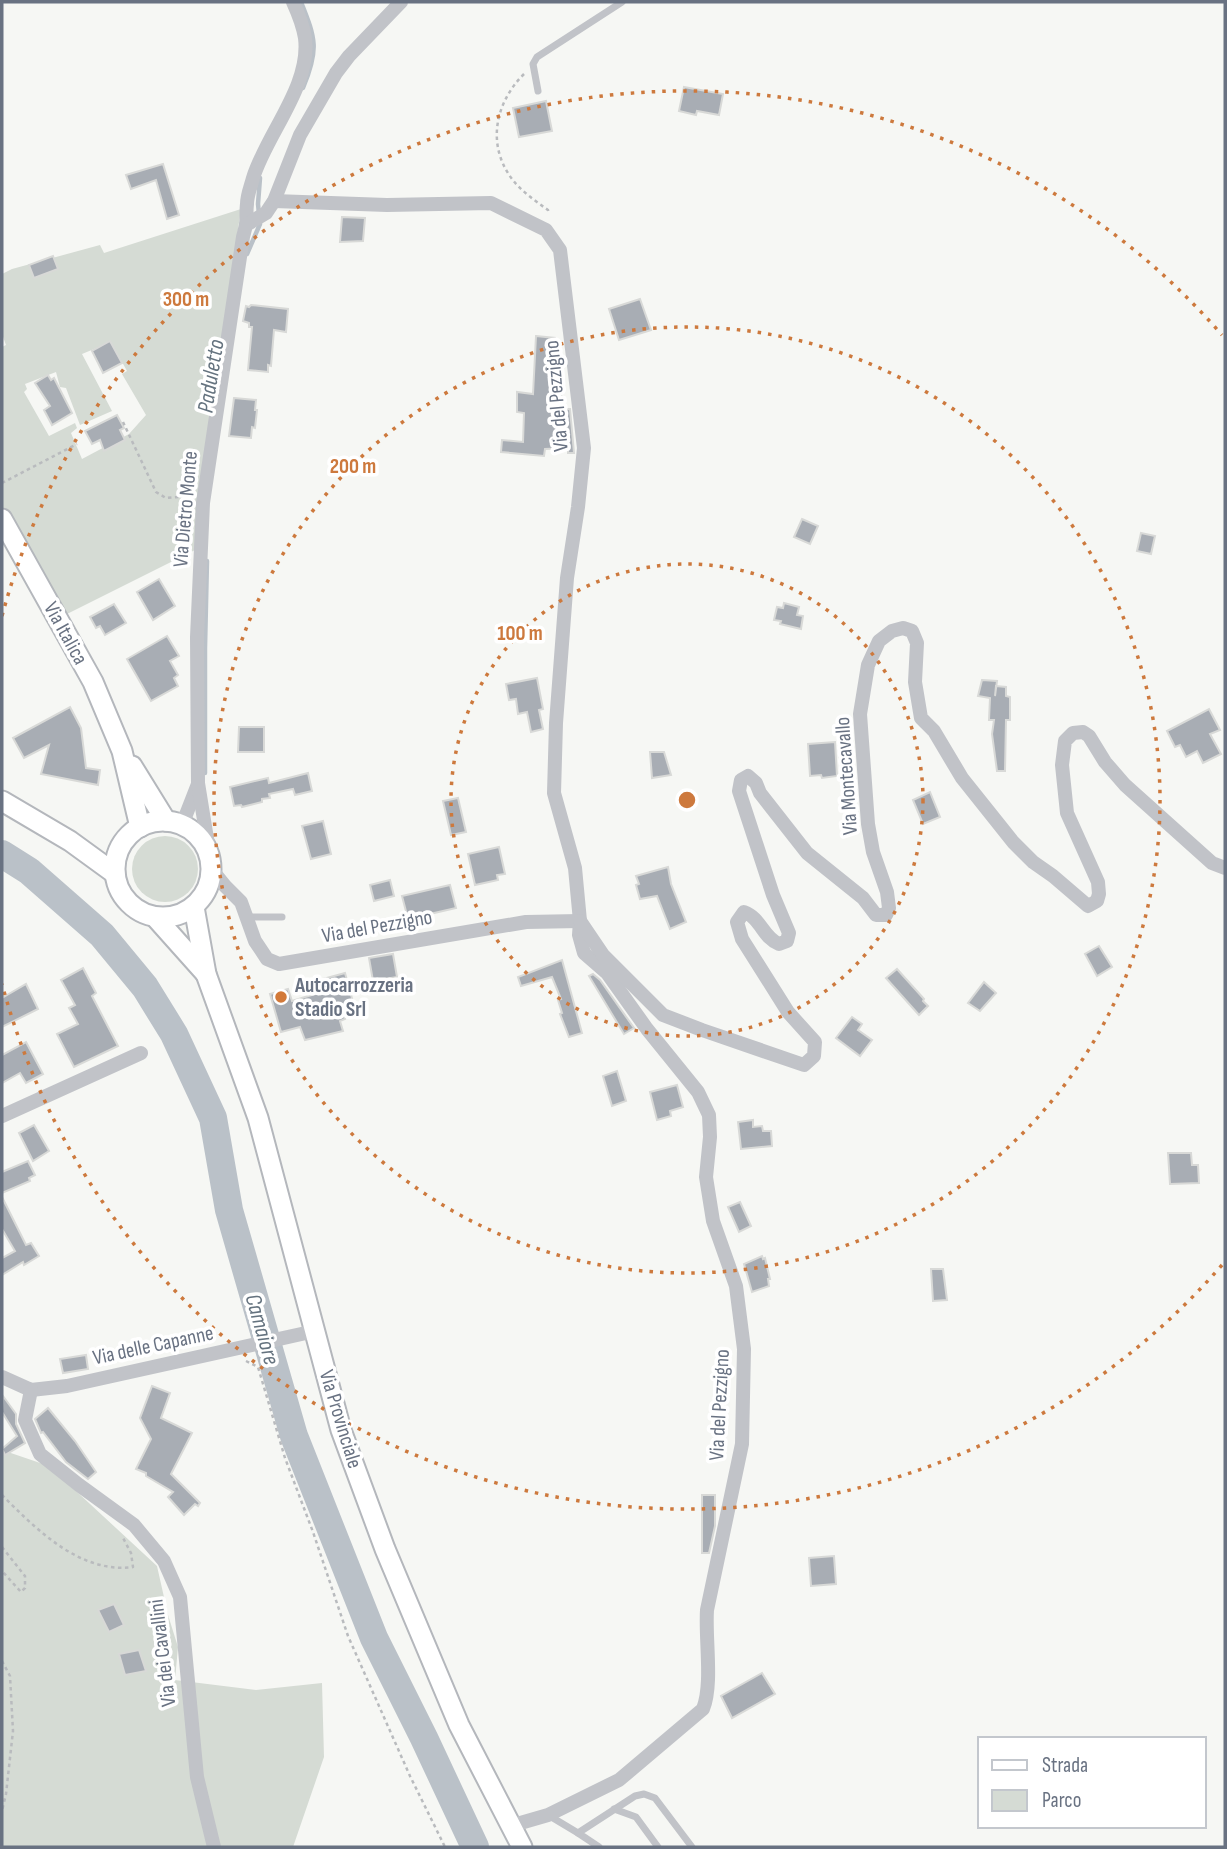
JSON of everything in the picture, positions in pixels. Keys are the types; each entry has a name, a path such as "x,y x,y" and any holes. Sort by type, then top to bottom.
{"main road":[{"name":"Via Italica","path":"2,519 93,682 122,751 140,827"},
{"name":"Via Italica","path":"122,751 174,823"},
{"name":"Via Provinciale","path":"2,801 70,841 114,873 118,889 127,903 140,913 156,918 206,974"},
{"path":"114,873 119,849 128,836 152,822 174,823 200,838 214,875 203,897 183,914 156,918"},
{"name":"Via Provinciale","path":"70,841 119,849"},
{"name":"Via Provinciale","path":"194,907 206,974 258,1118 341,1430 385,1549 459,1725 522,1847"}],"street":[{"name":"Via Dietro Monte","path":"214,875 198,783 197,638 204,495 240,254 249,223 247,202 253,176 297,87 305,60 305,38 293,2"},
{"path":"249,223 270,207 300,135 335,73 401,2"},
{"name":"Via del Pezzigno","path":"270,207 491,203 546,230 560,250 584,448 578,507 566,578 554,793 575,868 579,935 584,953 607,973 647,1029 698,1092 709,1115 706,1177 713,1222 736,1286 744,1349 742,1444 707,1610 708,1696 703,1709 620,1780 548,1815 510,1826"},
{"name":"Via Montecavallo","path":"580,921 603,954 663,1014 804,1065 814,1056 815,1042 788,1012 742,939 737,922 744,912 753,915 771,941 779,944 787,941 789,933 772,895 739,791 741,780 747,776 756,783 760,793 807,853 863,898 876,915 886,915 889,908 887,892 873,852 868,824 860,715 869,666 879,641 892,631 903,628 912,631 917,643 915,681 921,718 934,732 962,778 1013,842 1077,898 1088,906 1097,901 1099,894 1098,882 1067,813 1062,765 1065,741 1073,733 1083,732 1089,736 1105,762 1125,785 1212,863 1225,868"},
{"name":"Via Dietro Monte","path":"174,823 198,783"},
{"name":"Via del Pezzigno","path":"214,875 241,902 255,941 267,959 279,964 526,922 580,921"},
{"path":"2,1116 141,1053"},
{"name":"Via delle Capanne","path":"31,1390 67,1386 242,1354 315,1331"},
{"path":"2,1377 31,1390"},
{"name":"Via dei Cavallini","path":"31,1390 24,1420 40,1454 134,1525 164,1561 180,1597 197,1777 214,1847"}],"lane":[{"path":"538,91 533,64 537,57 622,2"},
{"path":"245,917 282,917"},
{"path":"578,1833 635,1796 644,1794 655,1798 692,1847"},
{"path":"614,1809 636,1817 658,1847"},
{"path":"548,1815 599,1847"}],"path":[{"path":"533,64 507,93 498,117 496,141 499,157 507,172 518,187 548,211 552,220"},
{"path":"123,422 156,492 166,498 204,495"},
{"path":"2,483 76,444"},
{"path":"242,1354 258,1367 285,1458 348,1636 410,1776 445,1847"},
{"path":"2,1495 52,1541 90,1563 121,1569 132,1567 131,1553 106,1505"},
{"path":"2,1547 25,1576 25,1588 20,1592 2,1571"},
{"path":"2,1661 10,1676 13,1731 2,1811"}],"green space":[{"path":"241,209 201,480 201,547 61,617 2,511 2,347 6,345 2,334 2,274 100,245 104,253","holes":["111,342 127,371 122,374 146,415 129,434 82,459 71,433 77,428 75,423 49,436 24,392 27,389 25,384 56,372 60,387 66,388 80,425 112,411 82,354"]},
{"path":"158,836 172,836 184,841 193,850 198,869 196,882 189,893 172,902 158,902 146,897 137,888 132,876 132,862 137,850 146,841"},
{"path":"2,1450 49,1466 157,1566 178,1647 175,1680 256,1690 322,1683 324,1757 293,1847 2,1847"}],"building":[{"path":"684,87 723,94 719,115 697,111 696,115 679,111"},
{"path":"546,101 552,131 519,137 513,108"},
{"path":"163,164 179,215 167,219 156,180 131,189 126,175"},
{"path":"342,217 365,218 363,241 340,242"},
{"path":"53,256 58,269 34,278 29,265"},
{"path":"640,299 651,330 619,340 609,309"},
{"path":"246,306 288,309 286,332 274,330 271,366 268,365 268,372 248,370 252,327 243,321"},
{"path":"536,336 555,338 553,361 563,361 560,385 563,409 570,409 574,453 568,453 568,448 545,449 544,456 501,452 502,440 523,442 524,413 517,412 517,392 533,394"},
{"path":"110,341 122,363 103,373 92,351"},
{"path":"48,375 51,380 54,378 72,413 52,425 44,410 50,406 35,383"},
{"path":"234,398 256,400 255,428 252,427 251,438 229,436"},
{"path":"117,415 124,428 120,430 125,440 104,451 100,440 92,444 85,431"},
{"path":"802,519 818,526 810,544 794,537"},
{"path":"1141,533 1155,536 1151,554 1137,551"},
{"path":"159,579 175,606 153,620 137,592"},
{"path":"784,603 799,607 797,615 803,616 801,629 774,620 777,607 783,608"},
{"path":"114,604 126,623 105,635 100,626 96,628 90,617"},
{"path":"167,636 179,656 170,661 178,675 174,678 178,686 151,701 127,659"},
{"path":"537,678 543,709 539,710 543,729 531,732 527,712 518,714 516,699 509,700 506,684"},
{"path":"982,680 997,681 996,686 1006,687 1006,696 1010,697 1010,720 1006,720 1005,771 997,771 992,734 994,720 989,720 990,698 978,696"},
{"path":"70,707 81,728 86,768 100,770 98,785 41,774 49,745 24,758 13,738"},
{"path":"1209,709 1220,730 1210,734 1221,754 1203,763 1197,751 1186,757 1180,745 1175,747 1167,731"},
{"path":"239,727 264,727 264,752 238,752"},
{"path":"835,742 837,776 810,776 808,744"},
{"path":"650,752 664,752 671,775 652,778"},
{"path":"308,773 312,791 295,795 293,789 269,794 270,798 262,799 262,802 242,807 234,806 230,787 268,778 269,783"},
{"path":"930,792 940,817 923,824 913,800"},
{"path":"458,798 466,832 451,835 443,801"},
{"path":"323,821 331,854 311,859 302,826"},
{"path":"499,847 505,874 497,875 498,880 475,885 468,854"},
{"path":"668,867 671,884 686,922 670,929 657,896 640,899 636,885 639,884 636,876"},
{"path":"390,880 394,896 374,901 370,885"},
{"path":"450,885 456,908 408,919 402,896"},
{"path":"1099,946 1112,967 1097,976 1085,954"},
{"path":"393,954 397,977 373,981 369,958"},
{"path":"562,960 582,1033 569,1037 560,1014 562,1013 558,1000 561,999 552,977 521,986 518,977"},
{"path":"83,968 96,993 92,996 118,1046 74,1067 57,1034 78,1024 69,1008 75,1005 61,980"},
{"path":"897,969 928,1006 919,1015 886,978"},
{"path":"345,973 353,1002 345,1004 349,1014 344,1015 345,1019 340,1021 343,1031 305,1040 300,1027 281,1032 270,994 288,989 292,1001 315,994 312,982"},
{"path":"593,974 634,1028 624,1034 589,976"},
{"path":"984,982 996,993 980,1011 968,1003"},
{"path":"26,984 38,1009 2,1027 2,998"},
{"path":"852,1017 862,1024 858,1030 872,1040 860,1056 836,1038"},
{"path":"26,1042 43,1074 26,1083 20,1073 2,1083 2,1055"},
{"path":"617,1071 626,1101 612,1106 603,1076"},
{"path":"677,1085 683,1107 670,1111 671,1116 657,1120 650,1092"},
{"path":"753,1120 753,1127 762,1126 763,1131 771,1131 772,1146 741,1149 738,1122"},
{"path":"34,1125 49,1151 33,1161 19,1133"},
{"path":"1168,1153 1191,1153 1192,1165 1198,1165 1199,1183 1170,1184"},
{"path":"28,1161 35,1175 29,1178 30,1181 2,1193 2,1172"},
{"path":"2,1197 26,1245 31,1243 39,1256 2,1275 2,1258 15,1251 2,1229"},
{"path":"740,1202 751,1226 739,1232 728,1207"},
{"path":"762,1256 765,1258 770,1279 769,1286 752,1292 744,1264"},
{"path":"931,1269 943,1269 947,1300 933,1301"},
{"path":"86,1355 88,1369 63,1373 60,1359"},
{"path":"152,1386 170,1393 161,1418 192,1433 171,1474 200,1503 198,1506 195,1504 184,1515 168,1497 173,1492 136,1469 151,1439 140,1418"},
{"path":"3,1396 16,1414 16,1424 25,1443 5,1455 2,1449 17,1436 2,1412"},
{"path":"48,1408 96,1472 88,1479 66,1462 43,1432 41,1433 35,1419"},
{"path":"702,1495 715,1495 715,1526 709,1553 702,1553"},
{"path":"834,1556 836,1584 811,1586 809,1558"},
{"path":"114,1604 124,1625 109,1632 98,1610"},
{"path":"139,1650 146,1671 125,1675 119,1654"},
{"path":"762,1673 775,1694 732,1718 721,1696"}],"waterway":[{"name":"Paduletto","path":"301,2 314,45 312,64 303,88"},
{"name":"Paduletto","path":"247,254 260,224 260,178"},
{"name":"Paduletto","path":"205,773 207,561"},
{"name":"Camaiore","path":"2,854 29,871 102,935 145,987 174,1034 213,1118 229,1210 294,1436 374,1638 475,1847"}],"place":[{"name":"Autocarrozzeria Stadio Srl","path":"281,997"}]}
